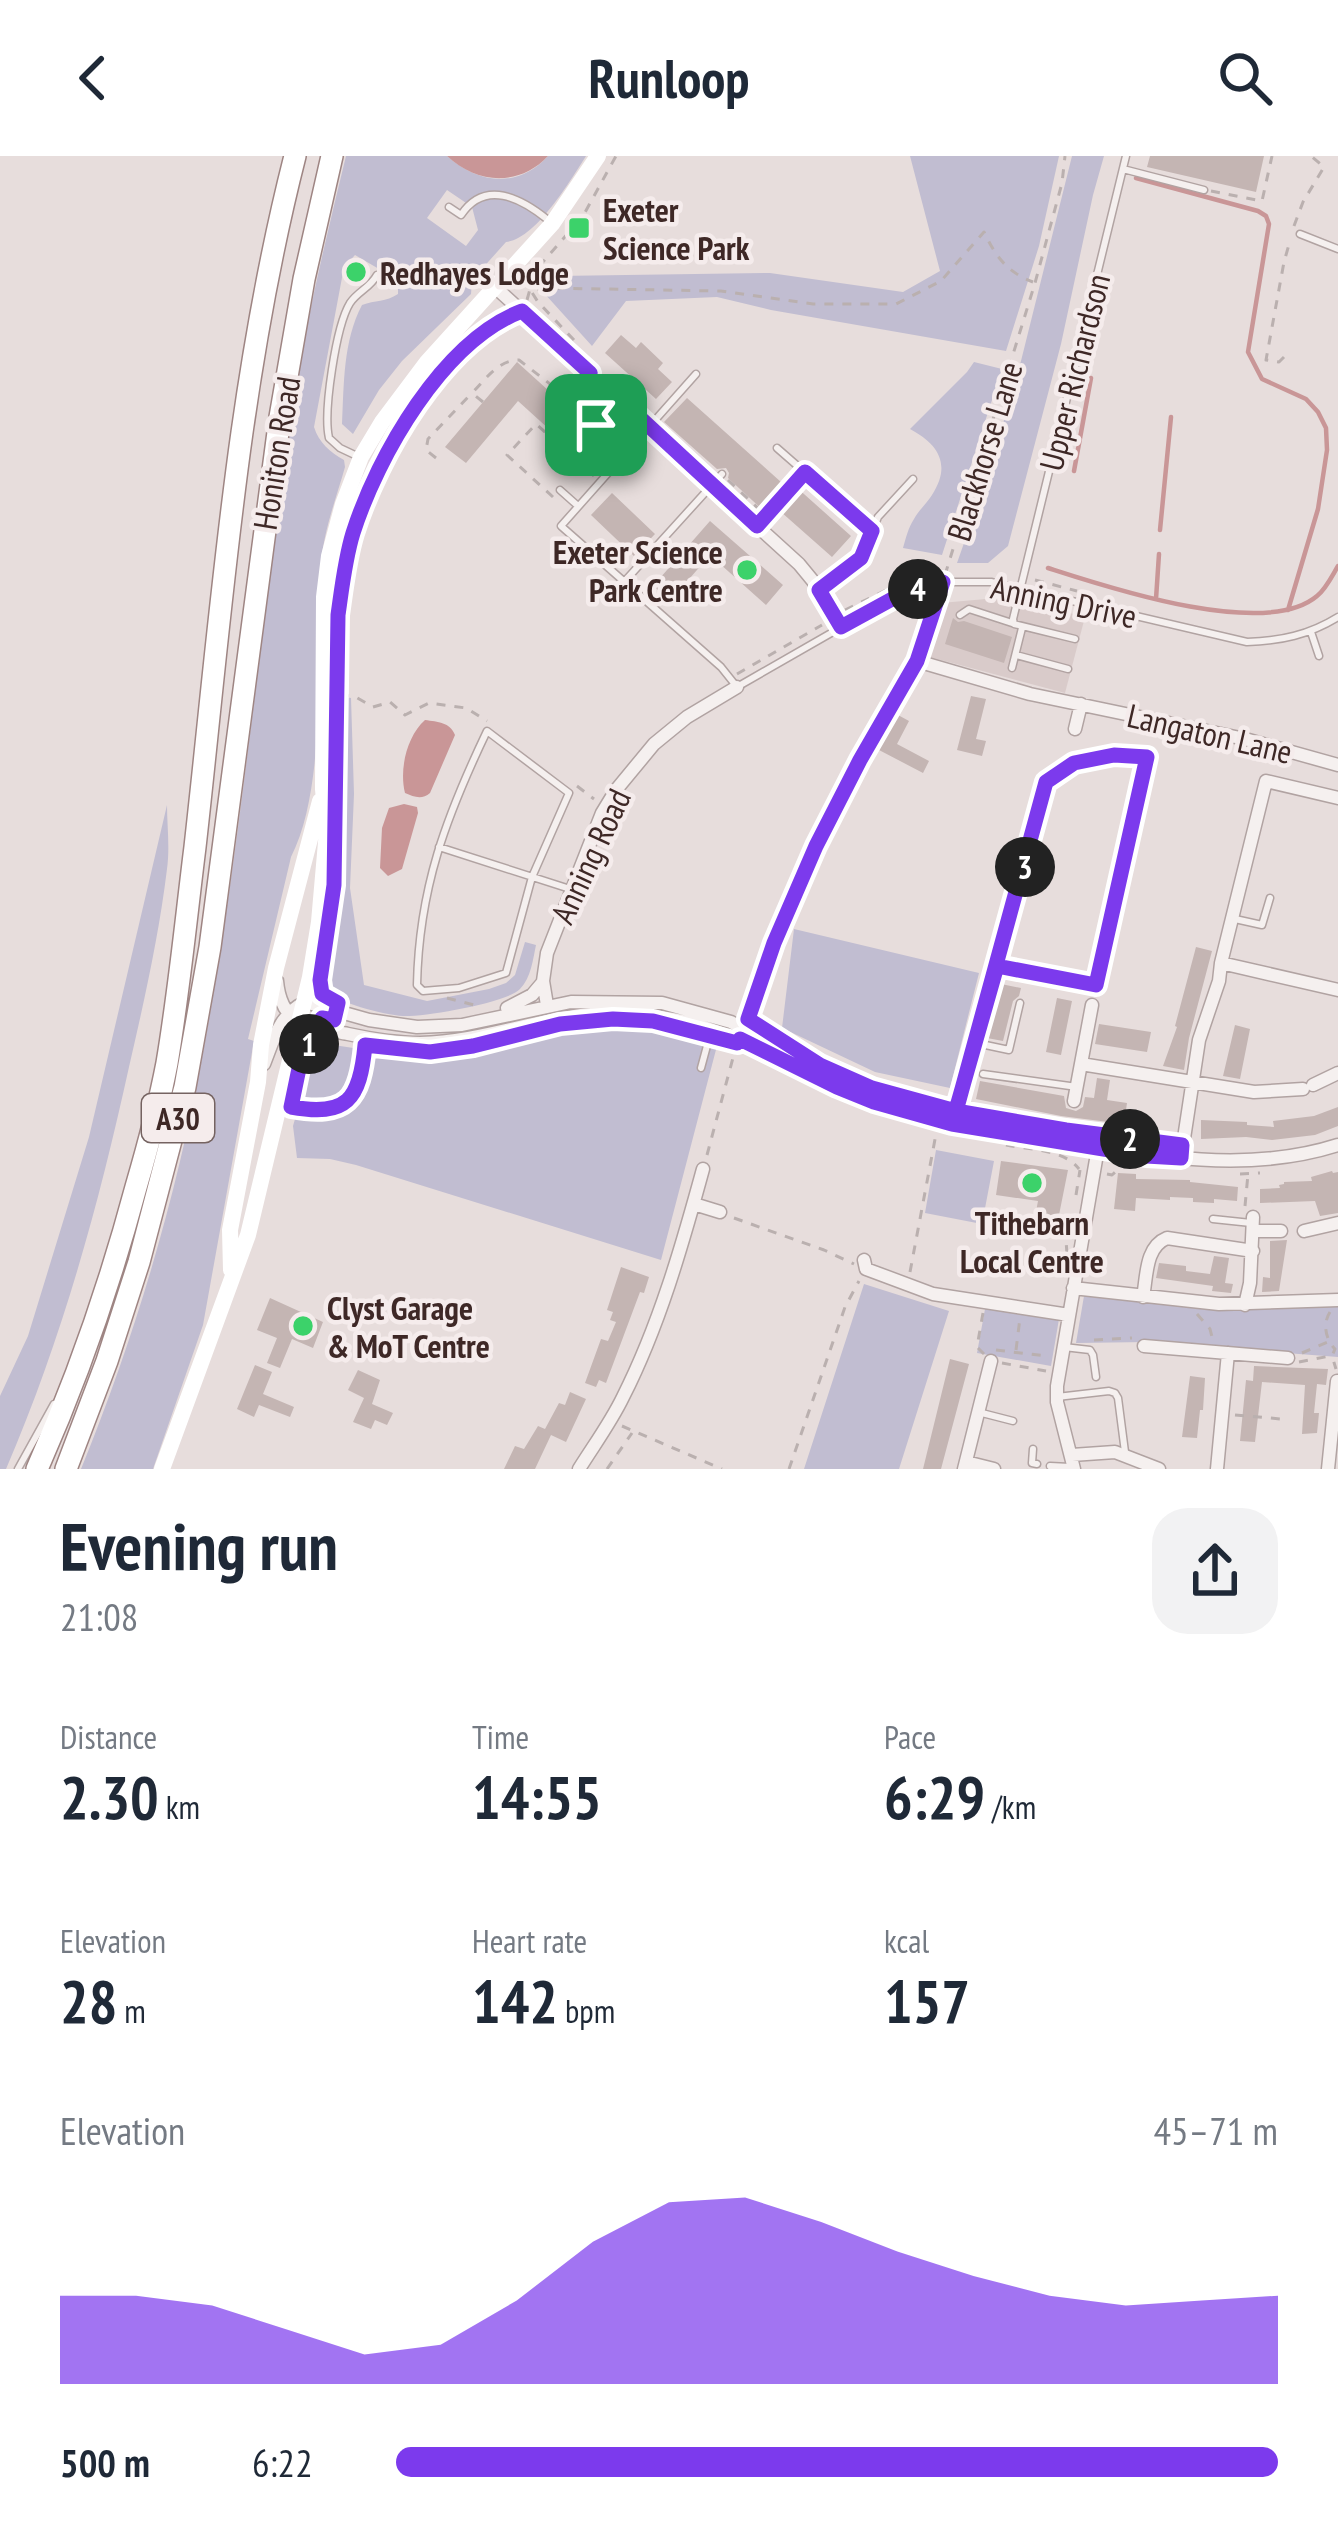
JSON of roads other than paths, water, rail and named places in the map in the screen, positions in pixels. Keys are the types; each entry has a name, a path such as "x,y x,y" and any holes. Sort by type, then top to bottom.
{"highway":[{"name":"Honiton Road","path":"88,1345 139,1179 166,1065 232,500 269,264 295,156"},
{"name":"Honiton Road","path":"66,1469 139,1262 185,1087 210,947 280,418 332,156"},
{"name":"A30","path":"37,1469 88,1345"}],"street":[{"path":"258,1082 275,1031 294,1018 305,1002 315,945 327,831 324,597 334,539 361,457 427,362 553,224 598,156"},
{"path":"495,286 650,427 718,480 757,526 799,564 841,618"},
{"name":"Langaton Lane","path":"917,661 1030,694 1245,739 1338,765"},
{"name":"Anning Road","path":"547,1005 543,981 547,953 602,813 654,744 734,682"},
{"name":"Langaton Lane","path":"1075,729 1081,704"},
{"path":"952,1124 1046,782 1074,763 1114,755 1147,757 1096,985 997,966"},
{"path":"1181,1158 1199,1040 1220,981 1266,782 1338,798"},
{"path":"231,1276 230,1230 261,1046 276,968 323,789"},
{"path":"1221,963 1338,990"},
{"path":"276,968 282,1005 294,1018 366,1038 420,1042 585,1015"},
{"path":"451,1024 514,1006 543,981"},
{"path":"305,1002 417,1027 462,1024 571,1001 662,1004 787,1054 837,1087 952,1124 1181,1158 1247,1160 1338,1145"},
{"path":"535,1023 547,1005"},
{"path":"547,1005 555,1011 585,1015 713,1022"},
{"path":"1075,1094 1092,1005"},
{"path":"162,1469 248,1235 294,1018"},
{"path":"1081,1064 1254,1092 1308,1087 1338,1073"},
{"path":"1099,1148 1057,1397 1073,1464 1114,1452 1160,1469"},
{"path":"579,1469 639,1364 703,1169"},
{"path":"694,1204 723,1214"},
{"path":"1245,1306 1251,1223 1281,1231"},
{"path":"1304,1232 1338,1223"},
{"path":"1143,1298 1150,1253 1162,1240 1252,1251"},
{"path":"865,1264 933,1294 1069,1315"},
{"path":"1073,1288 1245,1306 1334,1301"},
{"path":"1144,1346 1290,1360"},
{"path":"1216,1469 1228,1353"},
{"path":"991,1361 965,1466 994,1469"},
{"path":"1328,1469 1337,1381"}],"lane":[{"name":"Upper Richardson","path":"1012,668 1018,626 1014,614 1126,156"},
{"path":"1123,169 1204,190"},
{"path":"448,207 461,215 474,200 501,195 520,200 553,224"},
{"path":"1300,234 1338,249"},
{"path":"361,457 329,438 326,410 350,303 370,288 377,275"},
{"path":"590,373 573,402 596,425 609,431 637,415"},
{"path":"696,374 561,526 734,682"},
{"path":"777,448 872,531"},
{"path":"819,590 861,558 878,518 913,479"},
{"path":"624,582 718,480"},
{"path":"556,494 578,506"},
{"name":"Anning Drive","path":"734,682 841,618 943,582 992,582 1247,642 1287,639 1338,617"},
{"path":"960,615 969,609 1075,639"},
{"path":"1311,632 1319,656"},
{"path":"1016,655 1068,669"},
{"path":"487,731 569,793 532,877 506,973 459,988 423,991 417,985 418,960 439,848 456,797 487,731"},
{"path":"439,848 570,889"},
{"path":"1232,918 1262,925 1270,898"},
{"path":"976,1043 1009,1050 1020,1003"},
{"path":"700,1068 713,1022"},
{"path":"983,1074 1075,1094"},
{"path":"1213,1219 1251,1223"},
{"path":"17,1469 88,1345"},
{"path":"1062,1359 1090,1350 1096,1377"},
{"path":"1057,1397 1115,1393 1125,1456"},
{"path":"979,1412 1013,1421"},
{"path":"1033,1449 1032,1463 1037,1464"},
{"path":"1050,1466 1073,1464"}],"waterway":[{"path":"1136,178 1258,211 1269,224 1248,352 1262,379 1306,399 1326,428 1318,509 1288,610"},
{"path":"1074,471 1091,378"},
{"path":"1160,530 1171,417"},
{"path":"1156,599 1159,554"},
{"path":"1048,568 1185,606 1261,613 1293,608 1317,596 1338,566"}],"place":[{"name":"Exeter Science Park","path":"579,228"},
{"name":"Redhayes Lodge","path":"356,272"},
{"name":"Exeter Science Park Centre","path":"747,570"},
{"name":"Tithebarn Local Centre","path":"1032,1183"},
{"name":"Clyst Garage & MoT Centre","path":"303,1326"}]}
